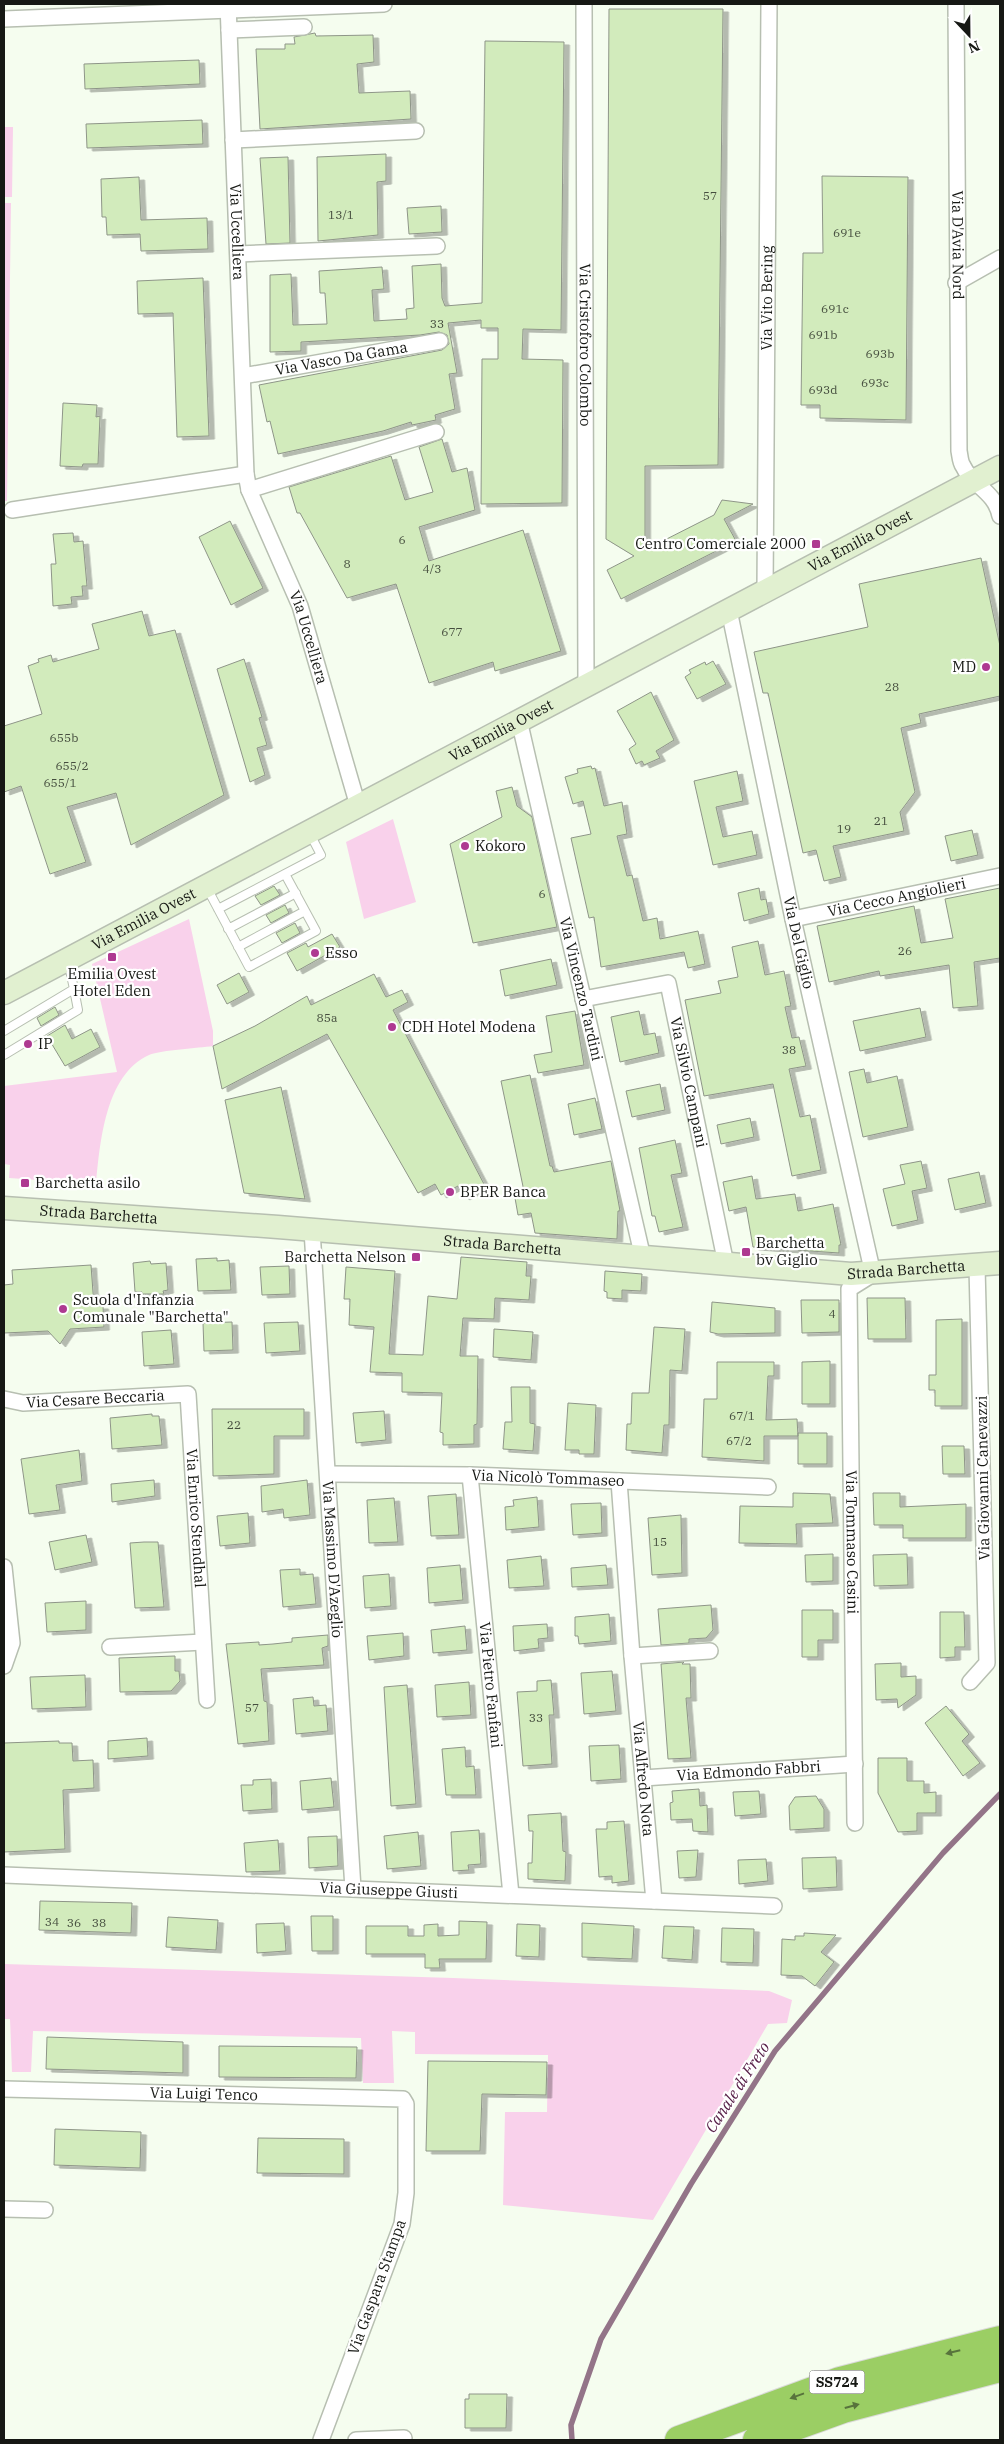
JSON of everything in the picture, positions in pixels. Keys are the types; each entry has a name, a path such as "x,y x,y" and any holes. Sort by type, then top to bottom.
{"highway":[{"name":"SS724","path":"679,2440 840,2381 1000,2340"},
{"name":"SS724","path":"757,2440 843,2409 1000,2368"},
{"path":"961,2377 1000,2376"}],"main road":[{"name":"Via Emilia Ovest","path":"4,993 1000,467"},
{"name":"Strada Barchetta","path":"4,1208 873,1274 1000,1264"}],"street":[{"path":"4,19 228,7 384,4"},
{"name":"Via Cristoforo Colombo","path":"584,4 586,686"},
{"name":"Via Vito Bering","path":"765,592 769,4"},
{"name":"Via D'Avia Nord","path":"956,4 956,283 959,450 963,467 998,506 1000,516"},
{"name":"Via Uccelliera","path":"228,7 246,474 249,490 300,606 358,806"},
{"path":"229,30 304,27"},
{"path":"233,140 416,131"},
{"path":"238,254 437,246"},
{"path":"956,283 1000,258"},
{"name":"Via Vasco Da Gama","path":"243,376 440,340"},
{"path":"249,490 436,432"},
{"path":"12,510 246,474"},
{"name":"Via Del Giglio","path":"729,610 793,919 873,1274"},
{"name":"Via Vincenzo Tardini","path":"519,720 643,1258"},
{"name":"Via Cecco Angiolieri","path":"793,919 1000,876"},
{"name":"Via Silvio Campani","path":"583,999 668,983 726,1264"},
{"name":"Via Massimo D'Azeglio","path":"312,1230 353,1889"},
{"name":"Via Giovanni Canevazzi","path":"970,1682 987,1663 977,1267"},
{"name":"Via Tommaso Casini","path":"855,1823 849,1289 873,1274"},
{"name":"Via Cesare Beccaria","path":"4,1399 23,1403 188,1394"},
{"name":"Via Enrico Stendhal","path":"188,1394 207,1700"},
{"name":"Via Nicolò Tommaseo","path":"328,1474 470,1475 768,1487"},
{"name":"Via Pietro Fanfani","path":"470,1475 511,1895"},
{"name":"Via Alfredo Nota","path":"619,1481 632,1656 654,1901"},
{"path":"4,1567 12,1643 4,1666"},
{"path":"110,1647 203,1642"},
{"path":"632,1656 710,1650"},
{"name":"Via Edmondo Fabbri","path":"643,1778 855,1764"},
{"name":"Via Giuseppe Giusti","path":"4,1875 774,1906"},
{"name":"Via Luigi Tenco","path":"4,2089 403,2099"},
{"name":"Via Gaspara Stampa","path":"321,2440 402,2224 406,2193 406,2104 403,2099"},
{"path":"4,2209 45,2210"},
{"path":"356,2440 404,2438"}],"lane":[{"path":"218,909 321,855 309,832"},
{"path":"206,887 248,967 316,931 285,874"},
{"path":"228,929 296,893"},
{"path":"238,947 306,911"},
{"path":"4,1055 78,1010 68,959"},
{"path":"4,1031 74,989"}],"shaded area":[{"path":"4,127 13,127 12,197 4,197"},
{"path":"4,203 11,203 7,501 4,501"},
{"path":"393,819 416,902 364,919 346,842"},
{"path":"189,919 213,1031 213,1046 155,1053 134,1065 123,1078 114,1094 108,1112 103,1130 96,1184 9,1178 10,1165 4,1164 4,1086 117,1072 92,964"},
{"path":"4,1964 453,1978 769,1991 792,2000 787,2023 768,2024 653,2220 503,2205 505,2112 547,2112 548,2055 415,2054 415,2032 392,2031 394,2083 363,2083 361,2038 33,2031 31,2072 12,2072 10,2019 4,2019"}],"building":[{"path":"609,9 723,9 718,465 645,466 645,550 714,515 722,500 753,504 724,519 736,541 621,599 607,570 634,556 606,539"},
{"path":"315,33 316,36 373,35 374,62 357,64 359,93 410,91 411,119 260,129 256,49 285,49 285,44 295,44 294,37"},
{"path":"485,41 564,42 561,330 523,329 522,359 563,360 562,503 481,504 482,359 498,359 498,328 481,328 481,320 448,323 457,373 449,374 455,409 435,415 436,420 412,425 411,422 383,431 278,454 270,421 267,422 259,385 442,350 449,344 447,335 439,332 420,335 301,342 301,351 270,352 270,275 291,274 293,325 327,324 325,293 320,293 319,271 382,267 384,289 372,290 374,321 407,319 406,309 414,308 412,266 441,264 442,298 445,306 482,303"},
{"path":"199,60 200,84 85,89 84,64"},
{"path":"202,120 203,144 87,148 86,124"},
{"path":"386,154 386,181 377,182 378,235 318,241 317,157"},
{"path":"288,157 290,243 266,244 260,158"},
{"path":"822,176 908,177 906,420 820,418 820,405 801,405 803,253 823,253"},
{"path":"139,177 141,220 207,218 208,249 141,251 140,234 107,235 106,217 102,217 101,179"},
{"path":"441,206 442,232 409,234 407,208"},
{"path":"203,278 209,436 177,437 173,313 138,314 137,281"},
{"path":"63,403 97,405 96,417 100,416 98,464 83,464 82,467 60,466"},
{"path":"442,439 452,472 467,468 475,510 419,527 429,561 523,530 561,651 495,671 493,662 429,683 396,584 347,598 300,513 297,513 289,487 391,456 405,500 433,492 419,447"},
{"path":"230,521 263,588 231,605 199,537"},
{"path":"73,533 74,542 83,541 87,586 82,586 83,596 71,597 72,604 53,606 51,564 56,564 53,534"},
{"path":"981,558 1000,646 1000,696 919,714 921,723 901,728 915,792 900,812 904,831 833,846 841,877 824,881 816,850 803,853 768,693 763,693 754,652 868,627 859,584"},
{"path":"142,611 149,636 175,630 224,795 131,845 116,793 67,807 86,862 50,874 21,786 4,792 4,726 42,714 28,666 39,662 38,659 51,655 53,662 99,649 92,624"},
{"path":"244,659 262,717 259,718 267,745 257,748 265,775 250,782 217,669"},
{"path":"713,661 726,684 697,699 685,677 691,673 689,670 705,662 706,665"},
{"path":"651,692 674,740 656,751 660,758 644,765 642,761 636,764 629,749 636,744 617,711"},
{"path":"591,766 592,769 595,768 604,806 622,802 627,834 617,836 627,876 632,875 643,921 657,918 660,939 698,931 705,964 688,968 684,952 601,967 594,917 589,918 571,838 591,834 583,801 573,804 565,777 578,773 577,769"},
{"path":"737,771 743,801 716,807 723,837 752,831 757,855 713,865 694,781"},
{"path":"512,787 517,806 532,817 557,927 473,943 450,844 502,817 496,791"},
{"path":"972,830 978,855 951,861 945,836"},
{"path":"274,886 280,895 261,905 255,896"},
{"path":"759,888 761,900 766,899 769,914 744,921 738,893"},
{"path":"1000,888 1000,958 974,962 978,1006 953,1008 949,965 880,976 879,971 829,982 817,926 914,906 921,943 953,938 945,899"},
{"path":"285,905 289,913 271,923 266,915"},
{"path":"295,923 300,933 282,943 276,933"},
{"name":"Esso","path":"332,934 340,947 297,971 287,953 306,943 308,947"},
{"path":"758,941 765,975 784,971 791,1006 785,1007 792,1038 799,1037 806,1066 789,1069 800,1117 810,1115 821,1170 792,1176 773,1084 704,1096 685,1000 721,993 718,981 738,977 732,947"},
{"path":"551,959 557,985 505,996 500,970"},
{"path":"239,973 249,992 227,1004 217,985"},
{"path":"374,974 386,997 402,990 408,1002 393,1010 485,1186 464,1197 458,1186 441,1195 435,1184 418,1193 327,1034 222,1089 213,1046 255,1026 307,996 311,1005"},
{"path":"55,1007 59,1015 41,1026 37,1018"},
{"path":"920,1008 926,1037 860,1051 853,1021"},
{"path":"575,1011 584,1065 538,1073 534,1055 552,1052 546,1016"},
{"path":"639,1011 644,1035 655,1033 659,1053 620,1062 611,1017"},
{"path":"65,1025 72,1039 91,1029 100,1047 65,1066 47,1036"},
{"path":"864,1069 867,1083 897,1076 908,1127 863,1137 849,1072"},
{"path":"530,1075 550,1166 552,1166 554,1172 611,1161 620,1211 618,1211 617,1239 535,1233 531,1213 518,1215 515,1198 525,1196 501,1081"},
{"path":"660,1084 665,1110 632,1117 626,1091"},
{"path":"281,1087 305,1199 244,1193 225,1100"},
{"path":"595,1098 602,1129 574,1135 568,1104"},
{"path":"750,1118 754,1137 721,1144 717,1125"},
{"path":"675,1140 682,1173 671,1175 683,1227 659,1232 655,1216 652,1216 639,1148"},
{"path":"921,1161 927,1188 912,1191 918,1220 892,1226 883,1189 905,1184 900,1165"},
{"path":"979,1172 986,1203 955,1210 948,1179"},
{"path":"752,1176 756,1199 795,1194 798,1211 833,1204 841,1245 839,1245 839,1253 753,1247 746,1207 729,1211 723,1182"},
{"path":"461,1257 527,1262 526,1276 531,1276 529,1300 495,1298 494,1319 463,1318 460,1356 478,1356 477,1424 474,1425 474,1444 443,1445 443,1433 440,1432 442,1393 402,1392 402,1373 370,1372 374,1327 349,1325 350,1299 344,1299 346,1267 395,1271 389,1354 423,1355 428,1296 457,1299"},
{"path":"217,1258 217,1261 229,1260 231,1290 198,1291 196,1259"},
{"path":"150,1261 151,1264 166,1263 168,1290 163,1291 164,1294 142,1294 142,1292 135,1292 133,1263"},
{"path":"91,1265 94,1306 103,1306 104,1327 70,1329 60,1344 48,1331 4,1333 4,1285 13,1284 12,1270"},
{"path":"289,1266 290,1294 262,1295 260,1267"},
{"path":"605,1271 642,1274 641,1291 622,1290 622,1299 607,1298 607,1292 604,1291"},
{"path":"867,1298 905,1298 906,1339 868,1339"},
{"path":"801,1300 839,1300 839,1332 802,1333"},
{"path":"712,1302 775,1308 775,1333 718,1334 710,1332"},
{"path":"962,1319 962,1406 935,1406 935,1390 929,1390 929,1375 936,1375 936,1320"},
{"path":"232,1322 233,1350 204,1351 203,1323"},
{"path":"298,1322 300,1351 266,1353 264,1323"},
{"path":"654,1327 685,1329 682,1371 670,1370 669,1425 664,1425 662,1453 626,1450 627,1424 631,1424 632,1393 649,1393"},
{"path":"494,1329 533,1332 531,1360 493,1357"},
{"path":"171,1330 174,1364 144,1366 142,1332"},
{"path":"830,1361 830,1404 802,1404 802,1362"},
{"path":"717,1362 774,1362 774,1376 768,1376 766,1420 797,1419 798,1436 764,1436 764,1461 702,1457 704,1399 717,1399"},
{"path":"511,1387 530,1387 530,1423 535,1424 533,1451 503,1449 505,1422 512,1422"},
{"path":"568,1403 596,1405 594,1454 579,1454 579,1450 565,1450"},
{"path":"212,1409 304,1409 304,1436 274,1436 274,1474 213,1476"},
{"path":"384,1411 386,1440 356,1443 353,1413"},
{"path":"152,1414 152,1416 159,1416 162,1445 112,1449 110,1418"},
{"path":"798,1433 827,1433 827,1464 798,1464"},
{"path":"942,1446 964,1446 965,1474 943,1474"},
{"path":"79,1450 82,1481 56,1485 60,1510 29,1514 21,1459"},
{"path":"154,1480 155,1496 112,1502 111,1484"},
{"path":"307,1480 310,1515 284,1518 283,1509 262,1512 261,1486"},
{"path":"793,1493 830,1494 833,1523 796,1524 797,1544 739,1543 740,1506 793,1507"},
{"path":"873,1493 900,1493 900,1507 966,1504 966,1538 903,1538 903,1525 874,1525"},
{"path":"456,1494 459,1535 431,1536 428,1496"},
{"path":"537,1497 539,1527 506,1530 505,1507 514,1506 513,1500"},
{"path":"394,1498 398,1542 369,1543 367,1500"},
{"path":"601,1503 602,1533 573,1535 571,1504"},
{"path":"248,1513 250,1543 220,1546 217,1516"},
{"path":"681,1515 682,1573 652,1575 648,1518"},
{"path":"86,1535 92,1562 55,1570 49,1542"},
{"path":"158,1542 164,1607 135,1608 130,1543"},
{"path":"833,1554 833,1581 806,1582 805,1555"},
{"path":"907,1554 908,1585 874,1586 873,1555"},
{"path":"541,1556 544,1586 509,1588 507,1560"},
{"path":"460,1565 463,1600 429,1603 427,1568"},
{"path":"606,1565 608,1585 572,1587 571,1568"},
{"path":"300,1569 300,1575 313,1574 316,1604 283,1607 280,1570"},
{"path":"389,1574 391,1606 365,1608 363,1576"},
{"path":"86,1601 86,1630 47,1632 45,1603"},
{"path":"711,1605 713,1630 706,1638 689,1639 689,1643 661,1645 658,1609"},
{"path":"802,1610 833,1610 833,1640 818,1640 818,1657 802,1657"},
{"path":"940,1612 964,1612 965,1647 955,1647 955,1657 940,1658"},
{"path":"609,1614 611,1641 579,1644 578,1636 575,1636 575,1617"},
{"path":"547,1624 548,1638 538,1639 539,1648 514,1651 513,1626"},
{"path":"465,1626 467,1650 433,1653 431,1630"},
{"path":"403,1633 404,1656 369,1660 367,1636"},
{"path":"328,1635 328,1646 322,1648 324,1665 261,1669 264,1701 267,1702 269,1741 238,1744 226,1644 259,1642 259,1645 273,1644 292,1642 292,1638"},
{"path":"175,1656 175,1671 179,1671 180,1681 171,1691 120,1692 119,1658"},
{"path":"684,1662 682,1664 690,1664 691,1698 686,1698 691,1758 668,1759 661,1664"},
{"path":"901,1663 901,1677 916,1676 916,1695 898,1708 897,1699 876,1700 875,1664"},
{"path":"612,1671 616,1711 584,1714 581,1673"},
{"path":"85,1675 86,1707 32,1709 30,1677"},
{"path":"551,1680 554,1715 549,1715 552,1764 523,1766 517,1692 537,1691 537,1681"},
{"path":"469,1682 471,1715 437,1717 435,1685"},
{"path":"407,1685 416,1804 391,1806 384,1687"},
{"path":"313,1697 314,1706 326,1705 328,1731 296,1734 293,1699"},
{"path":"946,1706 969,1734 962,1741 980,1763 963,1776 925,1723"},
{"path":"147,1738 148,1756 108,1759 108,1741"},
{"path":"59,1741 59,1743 72,1743 73,1761 93,1760 94,1788 63,1790 65,1849 4,1852 4,1743"},
{"path":"619,1745 621,1779 591,1781 589,1746"},
{"path":"465,1747 466,1767 474,1766 476,1795 446,1795 442,1749"},
{"path":"878,1758 907,1758 907,1781 924,1781 924,1793 936,1792 936,1813 917,1813 917,1831 898,1832 878,1793"},
{"path":"331,1778 334,1807 302,1810 300,1781"},
{"path":"271,1779 272,1809 243,1811 241,1785 253,1785 253,1780"},
{"path":"699,1789 700,1806 707,1805 708,1832 693,1831 692,1819 671,1820 670,1803 673,1802 672,1791"},
{"path":"759,1791 761,1814 735,1816 733,1792"},
{"path":"816,1796 824,1809 824,1828 790,1830 789,1806 795,1797"},
{"path":"561,1813 563,1851 566,1852 565,1881 528,1879 528,1863 532,1863 533,1831 529,1831 528,1815"},
{"path":"624,1821 629,1881 612,1883 612,1876 599,1877 596,1829 607,1829 607,1822"},
{"path":"479,1830 481,1864 468,1865 469,1870 453,1871 451,1832"},
{"path":"418,1832 421,1866 387,1869 384,1836"},
{"path":"337,1836 338,1866 309,1868 308,1837"},
{"path":"278,1840 280,1871 246,1872 244,1843"},
{"path":"698,1850 696,1877 679,1878 677,1851"},
{"path":"836,1857 837,1887 803,1889 802,1858"},
{"path":"766,1859 768,1881 739,1884 738,1860"},
{"path":"40,1901 132,1903 131,1933 39,1930"},
{"path":"311,1916 333,1916 333,1951 312,1951"},
{"path":"168,1917 218,1920 216,1950 166,1947"},
{"path":"459,1921 487,1922 486,1959 439,1959 440,1968 425,1968 425,1954 366,1954 366,1926 408,1926 408,1936 424,1936 424,1925 438,1924 438,1936 459,1935"},
{"path":"284,1923 286,1951 257,1953 256,1924"},
{"path":"582,1923 634,1926 632,1959 582,1957"},
{"path":"517,1924 540,1925 539,1957 516,1956"},
{"path":"664,1926 694,1927 692,1960 662,1958"},
{"path":"722,1928 754,1929 753,1963 721,1962"},
{"path":"804,1933 836,1935 821,1952 834,1962 815,1986 802,1976 781,1975 782,1939 795,1940 795,1936 804,1936"},
{"path":"47,2037 183,2042 183,2073 46,2069"},
{"path":"219,2046 357,2047 356,2078 219,2077"},
{"path":"428,2061 547,2062 546,2095 482,2094 480,2151 426,2151"},
{"path":"55,2129 141,2132 140,2168 54,2165"},
{"path":"258,2138 344,2139 344,2174 257,2173"},
{"path":"469,2394 507,2394 506,2428 465,2428 465,2399 469,2399"}],"waterway":[{"name":"Canale di Freto","path":"572,2440 571,2425 601,2339 691,2184 775,2051 943,1853 1000,1794"}],"place":[{"name":"Centro Comerciale 2000","path":"816,544"},
{"name":"MD","path":"986,667"},
{"name":"Kokoro","path":"465,846"},
{"name":"Esso","path":"315,953"},
{"name":"Emilia Ovest Hotel Eden","path":"112,957"},
{"name":"CDH Hotel Modena","path":"392,1027"},
{"name":"IP","path":"28,1044"},
{"name":"Barchetta asilo","path":"25,1183"},
{"name":"BPER Banca","path":"450,1192"},
{"name":"Barchetta bv Giglio","path":"746,1252"},
{"name":"Barchetta Nelson","path":"416,1257"},
{"name":"Scuola d'Infanzia Comunale \"Barchetta\"","path":"63,1309"}]}
